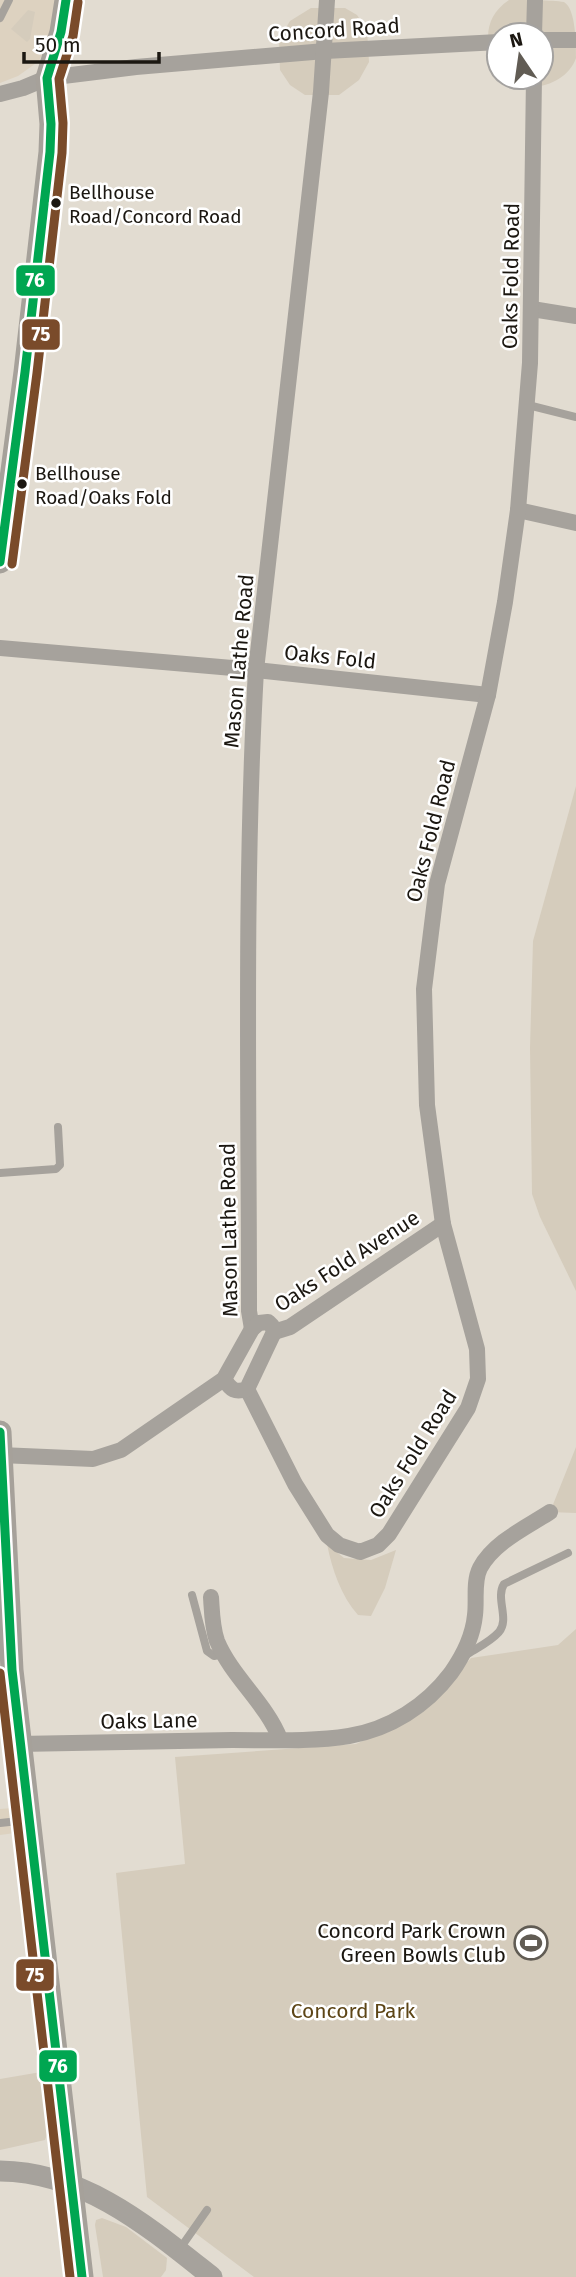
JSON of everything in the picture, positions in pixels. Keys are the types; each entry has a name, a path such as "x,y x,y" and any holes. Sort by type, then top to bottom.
{"main road":[{"path":"0,562 50,152 51,124 47,78 61,32 66,0"},
{"path":"0,1432 3,1574 19,1744 82,2277"}],"street":[{"name":"Mason Lathe Road","path":"252,1329 248,1311 251,757 256,670 301,286 325,51 327,0"},
{"path":"534,21 535,0"},
{"path":"555,40 576,40"},
{"name":"Concord Road","path":"0,94 47,78 185,62 485,43"},
{"name":"Oaks Fold Road","path":"247,1389 295,1484 327,1535 339,1545 360,1552 378,1545 389,1534 468,1408 474,1393 479,1364 477,1349 443,1224 427,1105 425,976 437,884 488,695 518,510 528,405 532,309 534,91"},
{"path":"532,309 576,316"},
{"path":"518,510 576,523"},
{"name":"Oaks Fold","path":"0,648 256,670 488,695"},
{"name":"Oaks Fold Avenue","path":"274,1332 290,1327 443,1224"},
{"name":"Oaks Fold Avenue","path":"247,1389 274,1332 268,1322 260,1322 252,1329"},
{"path":"1,1455 77,1460 107,1456 121,1450 224,1379 252,1329"},
{"path":"224,1379 230,1389 237,1392 247,1389"},
{"name":"Oaks Lane","path":"19,1744 280,1740 350,1736 386,1724 412,1712 429,1699 459,1660 471,1635 476,1580 480,1567 509,1538 550,1512"},
{"path":"211,1597 212,1623 223,1654 273,1723 280,1740"},
{"path":"0,2171 28,2173 70,2183 125,2211 212,2277"}],"lane":[{"path":"0,18 9,0"},
{"path":"528,405 576,417"},
{"path":"0,1173 56,1169 60,1165 58,1127"},
{"path":"459,1660 499,1632 503,1625 500,1591 504,1584 568,1553"},
{"path":"192,1595 207,1651 214,1656 223,1654"},
{"path":"0,1823 28,1820"},
{"path":"178,2250 207,2210"}],"shaded area":[{"path":"0,0 57,0 47,45 39,61 18,76 0,83"},
{"path":"13,1808 15,1833 0,1835 0,1809"}],"green space":[{"path":"509,0 564,2 571,12 575,27 576,58 567,72 555,81 555,21 491,21 500,7"},
{"path":"311,8 345,8 357,15 367,30 369,62 359,80 339,95 305,95 290,85 280,70 279,39 290,21"},
{"path":"28,10 35,12 30,39 27,42 11,29"},
{"path":"576,786 576,1291 540,1217 532,1194 530,1048 533,941"},
{"path":"576,1447 576,1513 550,1512"},
{"path":"327,1544 344,1558 371,1560 396,1550 385,1588 371,1616 358,1615 342,1591"},
{"name":"Concord Park","path":"576,1629 576,2277 254,2277 147,2197 116,1873 185,1864 175,1757 356,1744 423,1712 471,1658 558,1645"},
{"path":"41,2072 48,2132 45,2140 0,2150 0,2079"},
{"path":"102,2218 126,2227 167,2258 166,2270 161,2277 103,2277 95,2225 96,2220"}],"transit line":[{"name":"76","path":"0,562 50,152 51,124 47,78 61,32 66,0"},
{"name":"75","path":"12,564 62,153 63,123 59,79 73,36 78,2"},
{"name":"76","path":"0,1432 12,1670 82,2277"},
{"name":"75","path":"0,1673 70,2277"}],"place":[{"name":"Bellhouse Road/Concord Road","path":"56,203"},
{"name":"Bellhouse Road/Oaks Fold","path":"22,484"},
{"name":"Concord Park Crown Green Bowls Club","path":"531,1943"}]}
